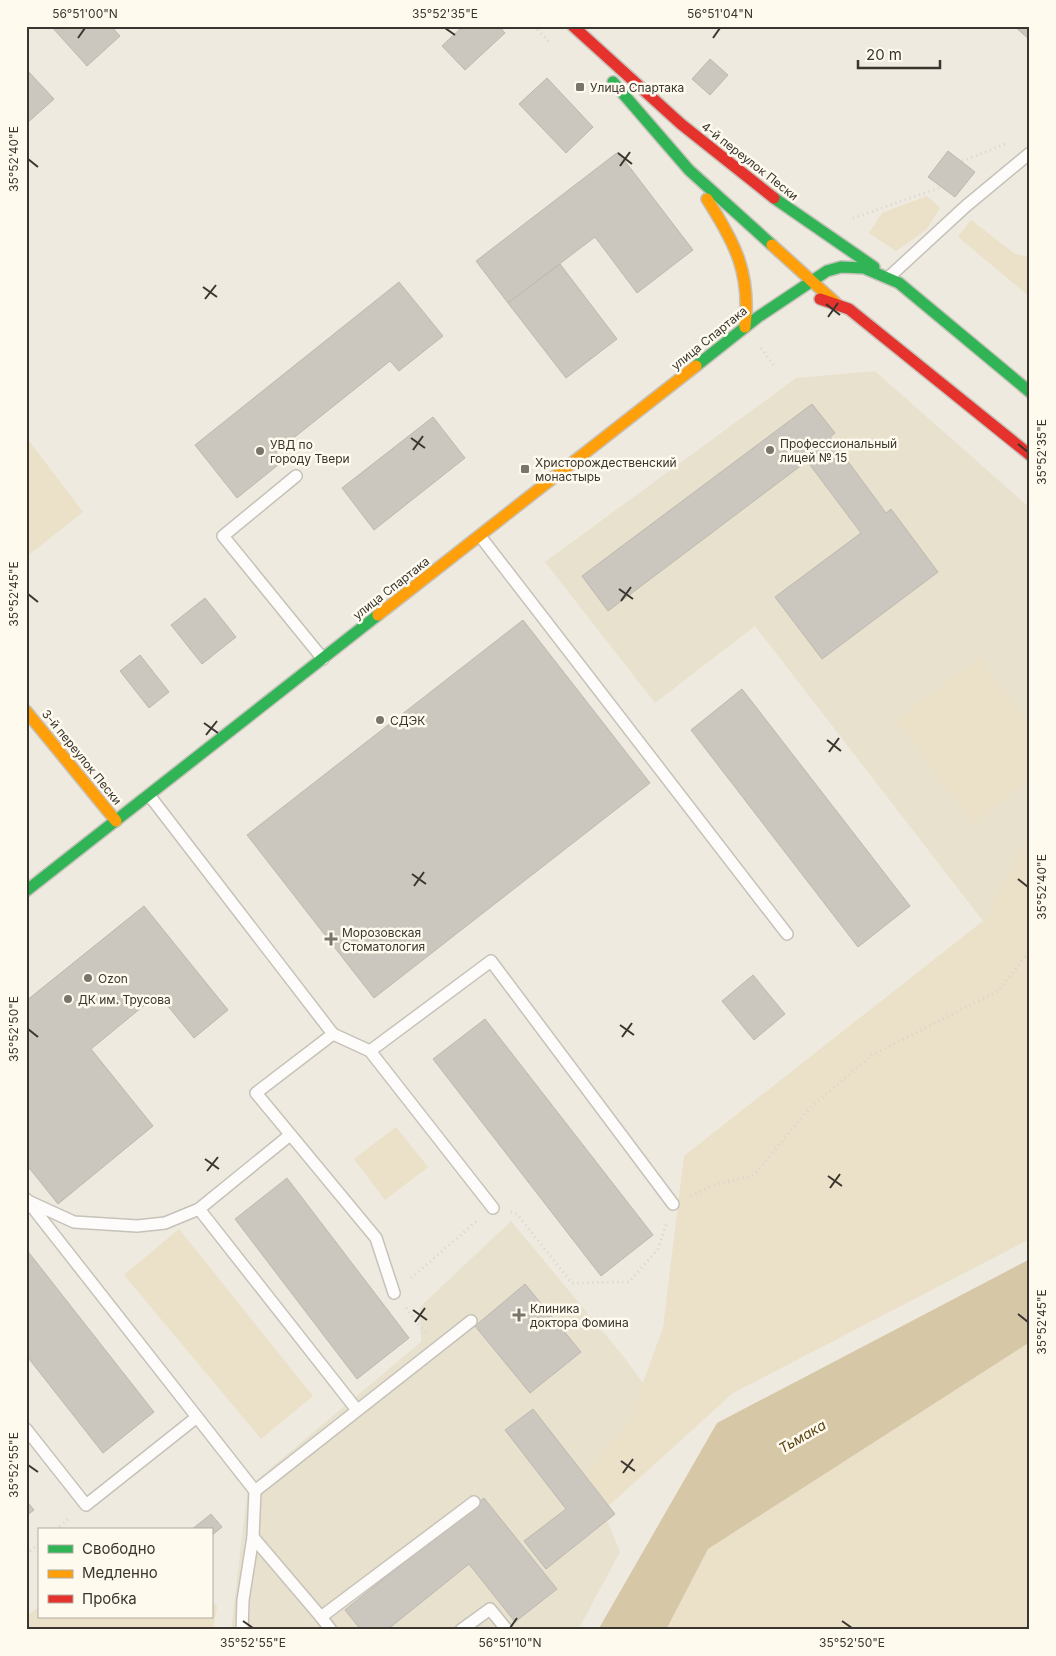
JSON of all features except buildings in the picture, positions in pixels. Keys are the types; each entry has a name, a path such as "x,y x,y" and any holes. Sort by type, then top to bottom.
{"main road":[{"name":"4-й переулок Пески","path":"574,26 716,154 823,234 894,280"},
{"name":"4-й переулок Пески","path":"594,46 604,73 689,170 838,304"},
{"name":"4-й переулок Пески","path":"689,170 732,237 740,255 747,283 748,309 745,327"},
{"name":"улица Спартака","path":"26,891 745,327 812,280 832,269 855,267 894,280 1030,392"},
{"name":"улица Спартака","path":"772,307 785,301 804,298 819,298 838,304 865,321 1030,455"},
{"name":"3-й переулок Пески","path":"26,710 116,821"}],"lane":[{"path":"894,280 966,206 1030,153"},
{"path":"296,476 223,536 323,659"},
{"path":"480,536 787,934"},
{"path":"149,795 333,1034 370,1051 493,1208"},
{"path":"370,1051 491,961 673,1204"},
{"path":"333,1034 256,1093 376,1238 394,1293"},
{"path":"26,1200 74,1222 137,1226 165,1223 199,1209 290,1135"},
{"path":"26,1200 255,1491 253,1537 243,1600 242,1630"},
{"path":"199,1209 357,1410"},
{"path":"255,1491 470,1321"},
{"path":"26,1429 86,1504 197,1417"},
{"path":"321,1618 474,1502"},
{"path":"253,1537 330,1630"},
{"path":"461,1630 490,1609 507,1630"}],"path":[{"path":"534,26 554,47"},
{"path":"962,161 1013,142"},
{"path":"823,234 838,224 942,187"},
{"path":"745,327 775,367"},
{"path":"437,1348 394,1293 493,1208 518,1214 572,1283 629,1282 658,1249 673,1204 714,1185 754,1175 809,1109 872,1055 998,991 1030,951"},
{"path":"26,1554 38,1545"}],"shaded area":[{"path":"927,196 940,208 926,230 896,251 869,233 882,213"},
{"path":"971,220 1015,254 1030,257 1030,297 958,237"},
{"path":"875,371 1030,508 1030,832 983,921 755,626 655,703 545,562 796,378"},
{"path":"26,437 83,512 26,557"},
{"path":"980,658 1030,725 1030,781 973,824 896,721"},
{"path":"1030,832 1030,1239 733,1393 603,1511 579,1481 628,1423 663,1328 684,1156 983,921"},
{"path":"396,1127 428,1167 385,1200 354,1159"},
{"path":"511,1221 624,1357 643,1383 628,1423 579,1481 603,1511 620,1552 578,1630 231,1630 248,1487 421,1342 420,1307"},
{"path":"179,1229 313,1396 261,1439 124,1275"},
{"path":"1030,1342 1030,1630 666,1630 708,1549"},
{"path":"212,1600 217,1607 213,1630 26,1630 26,1617 38,1608 38,1618 212,1618"}],"water":[{"name":"Тьмака","path":"1030,1259 1030,1342 708,1549 666,1630 598,1630 717,1423"}],"traffic: fast":[{"path":"613,82 689,170 772,245"},
{"path":"774,198 874,267"},
{"path":"696,366 758,317 827,271 841,267 864,268 899,283 1030,392"},
{"path":"26,891 378,615"}],"traffic: slow":[{"path":"707,199 726,230 739,259 746,290 745,327"},
{"path":"772,245 837,304"},
{"path":"378,615 696,366"},
{"path":"26,711 116,821"}],"traffic: jam":[{"path":"573,26 681,124 774,198"},
{"path":"820,299 849,309 1030,455"}],"place":[{"name":"Улица Спартака","path":"580,87"},
{"name":"Профессиональный лицей № 15","path":"770,450"},
{"name":"УВД по городу Твери","path":"260,451"},
{"name":"Христорождественский монастырь","path":"525,469"},
{"name":"СДЭК","path":"380,720"},
{"name":"Морозовская Стоматология","path":"331,939"},
{"name":"Ozon","path":"88,978"},
{"name":"ДК им. Трусова","path":"68,999"},
{"name":"Клиника доктора Фомина","path":"519,1315"}]}
